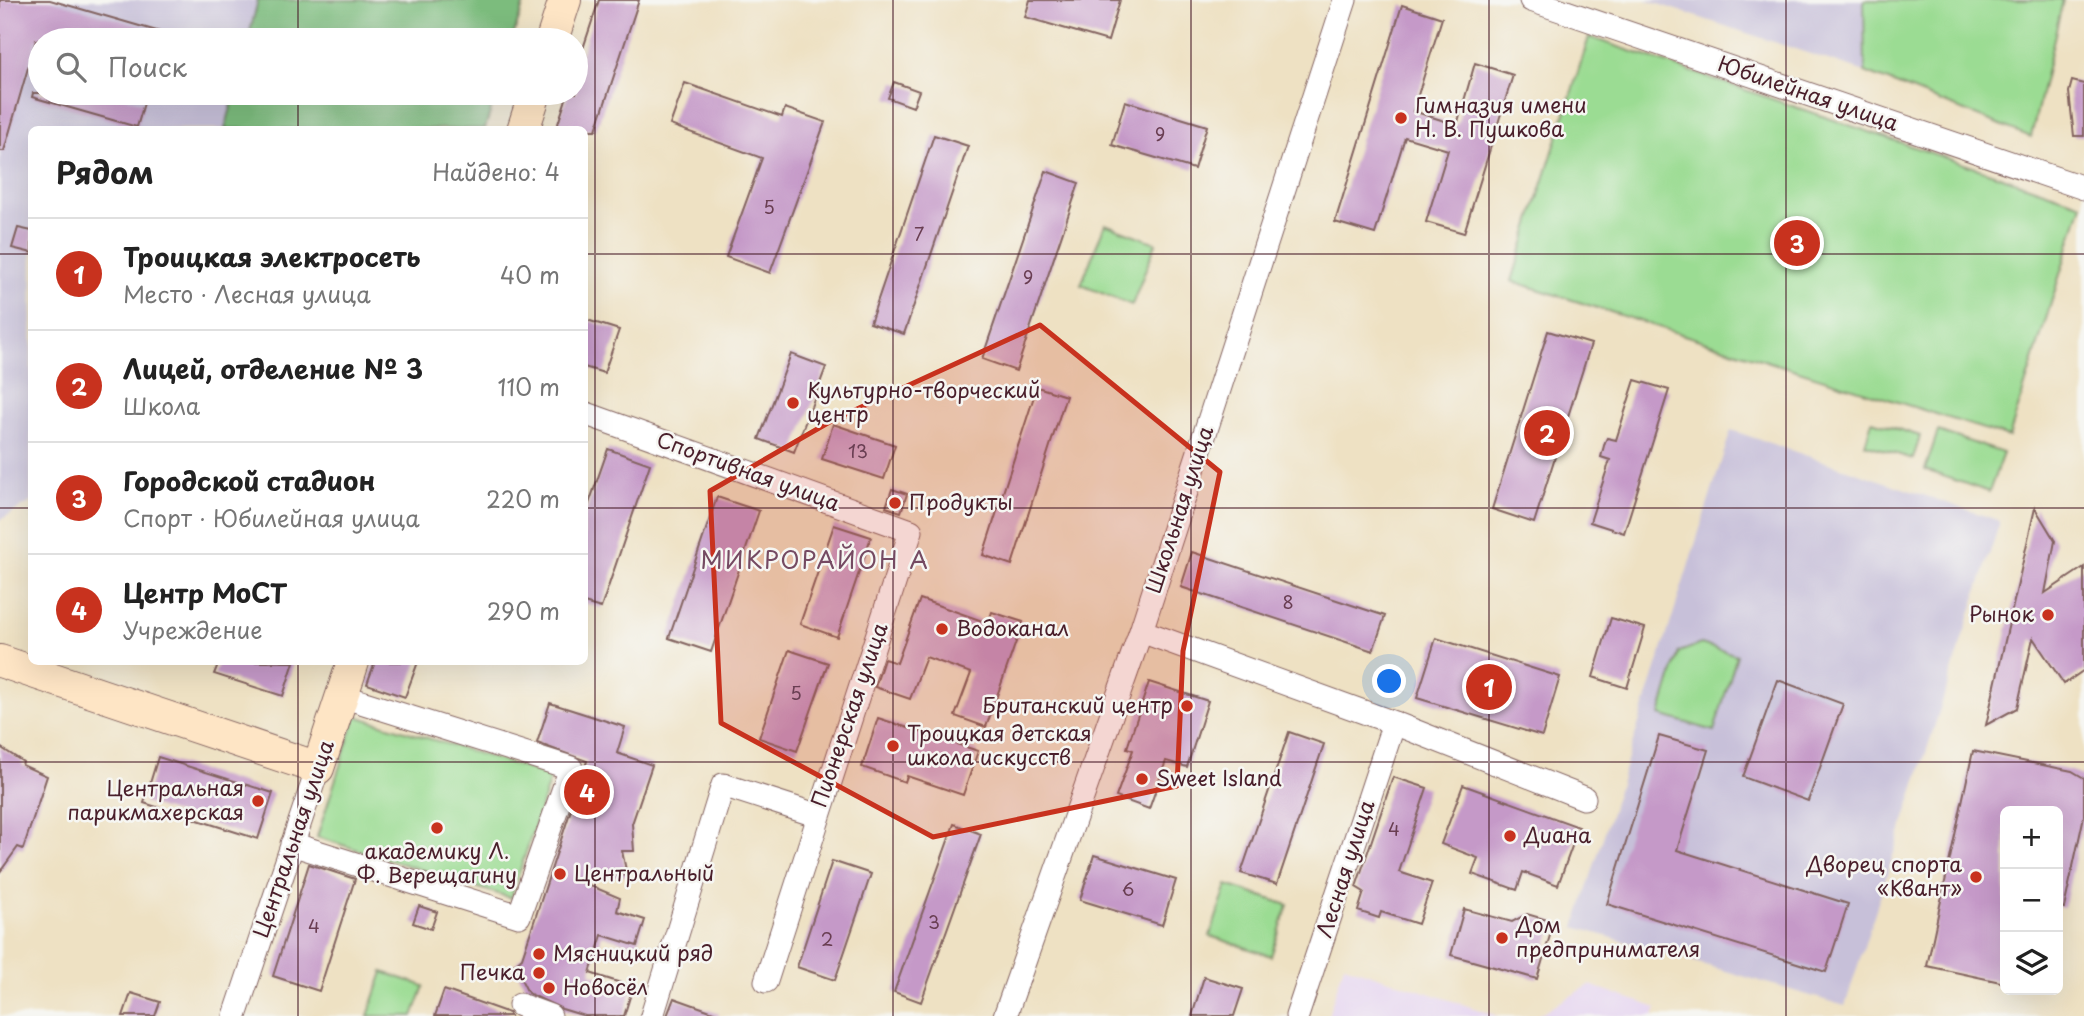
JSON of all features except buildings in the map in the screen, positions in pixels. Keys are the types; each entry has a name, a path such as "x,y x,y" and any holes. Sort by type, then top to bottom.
{"main road":[{"path":"556,28 565,0"},
{"path":"524,126 531,105"},
{"path":"0,661 318,768"},
{"name":"Центральная улица","path":"318,768 352,665"}],"street":[{"name":"Школьная улица","path":"1005,1016 1141,631 1345,0"},
{"name":"Юбилейная улица","path":"1531,0 2084,188"},
{"name":"Спортивная улица","path":"588,414 911,531"},
{"name":"Пионерская улица","path":"652,1016 723,785 818,817 911,531"},
{"path":"1141,631 1394,723 1584,798"},
{"path":"292,844 519,916 571,768 342,696"},
{"name":"Лесная улица","path":"1297,1016 1394,723"},
{"name":"Центральная улица","path":"235,1016 318,768"},
{"path":"766,981 818,817"},
{"path":"520,1005 550,1016"}],"highlighted area":[{"path":"1040,325 1220,472 1183,651 1177,786 933,837 721,723 710,491 833,420"}],"shaded area":[{"path":"0,0 258,0 251,28 28,28 28,105 232,105 226,126 28,126 28,504 0,520"},
{"path":"1646,0 1864,0 1865,72"},
{"path":"1731,430 2000,521 1845,1006 1575,927"},
{"path":"1344,965 1498,1016 1328,1016"},
{"path":"1590,985 1657,1008 1654,1016 1536,1016"}],"green space":[{"path":"258,0 525,0 516,28 251,28"},
{"path":"1864,0 2063,0 2031,137 1865,72"},
{"path":"1589,37 2082,204 2009,437 1512,281"},
{"path":"232,105 492,105 486,126 226,126"},
{"path":"1105,224 1156,243 1132,305 1081,285"},
{"path":"1872,421 1920,436 1913,459 1865,444"},
{"path":"1938,431 2003,453 1989,492 1925,470"},
{"path":"1701,644 1737,655 1714,731 1660,715 1679,652"},
{"path":"356,716 551,776 511,898 317,837"},
{"path":"1227,885 1288,905 1271,956 1210,936"},
{"path":"383,972 424,986 413,1016 368,1016"}],"place":[{"name":"Гимназия имени Н. В. Пушкова","path":"1401,118"},
{"name":"Городской стадион","path":"1797,243"},
{"name":"Культурно-творческий центр","path":"793,403"},
{"name":"Лицей, отделение № 3","path":"1547,433"},
{"name":"Продукты","path":"895,503"},
{"name":"Рынок","path":"2048,615"},
{"name":"Водоканал","path":"942,629"},
{"name":"Троицкая электросеть","path":"1489,687"},
{"name":"Британский центр","path":"1187,706"},
{"name":"Троицкая детская школа искусств","path":"893,746"},
{"name":"Sweet Island","path":"1142,779"},
{"name":"Центр МоСТ","path":"587,792"},
{"name":"Центральная парикмахерская","path":"258,801"},
{"name":"академику Л. Ф. Верещагину","path":"437,828"},
{"name":"Диана","path":"1510,836"},
{"name":"Центральный","path":"560,874"},
{"name":"Дворец спорта «Квант»","path":"1976,877"},
{"name":"Дом предпринимателя","path":"1502,938"},
{"name":"Мясницкий ряд","path":"539,954"},
{"name":"Печка","path":"539,973"},
{"name":"Новосёл","path":"549,988"}],"district":[{"name":"МИКРОРАЙОН А","path":"815,561"}]}
